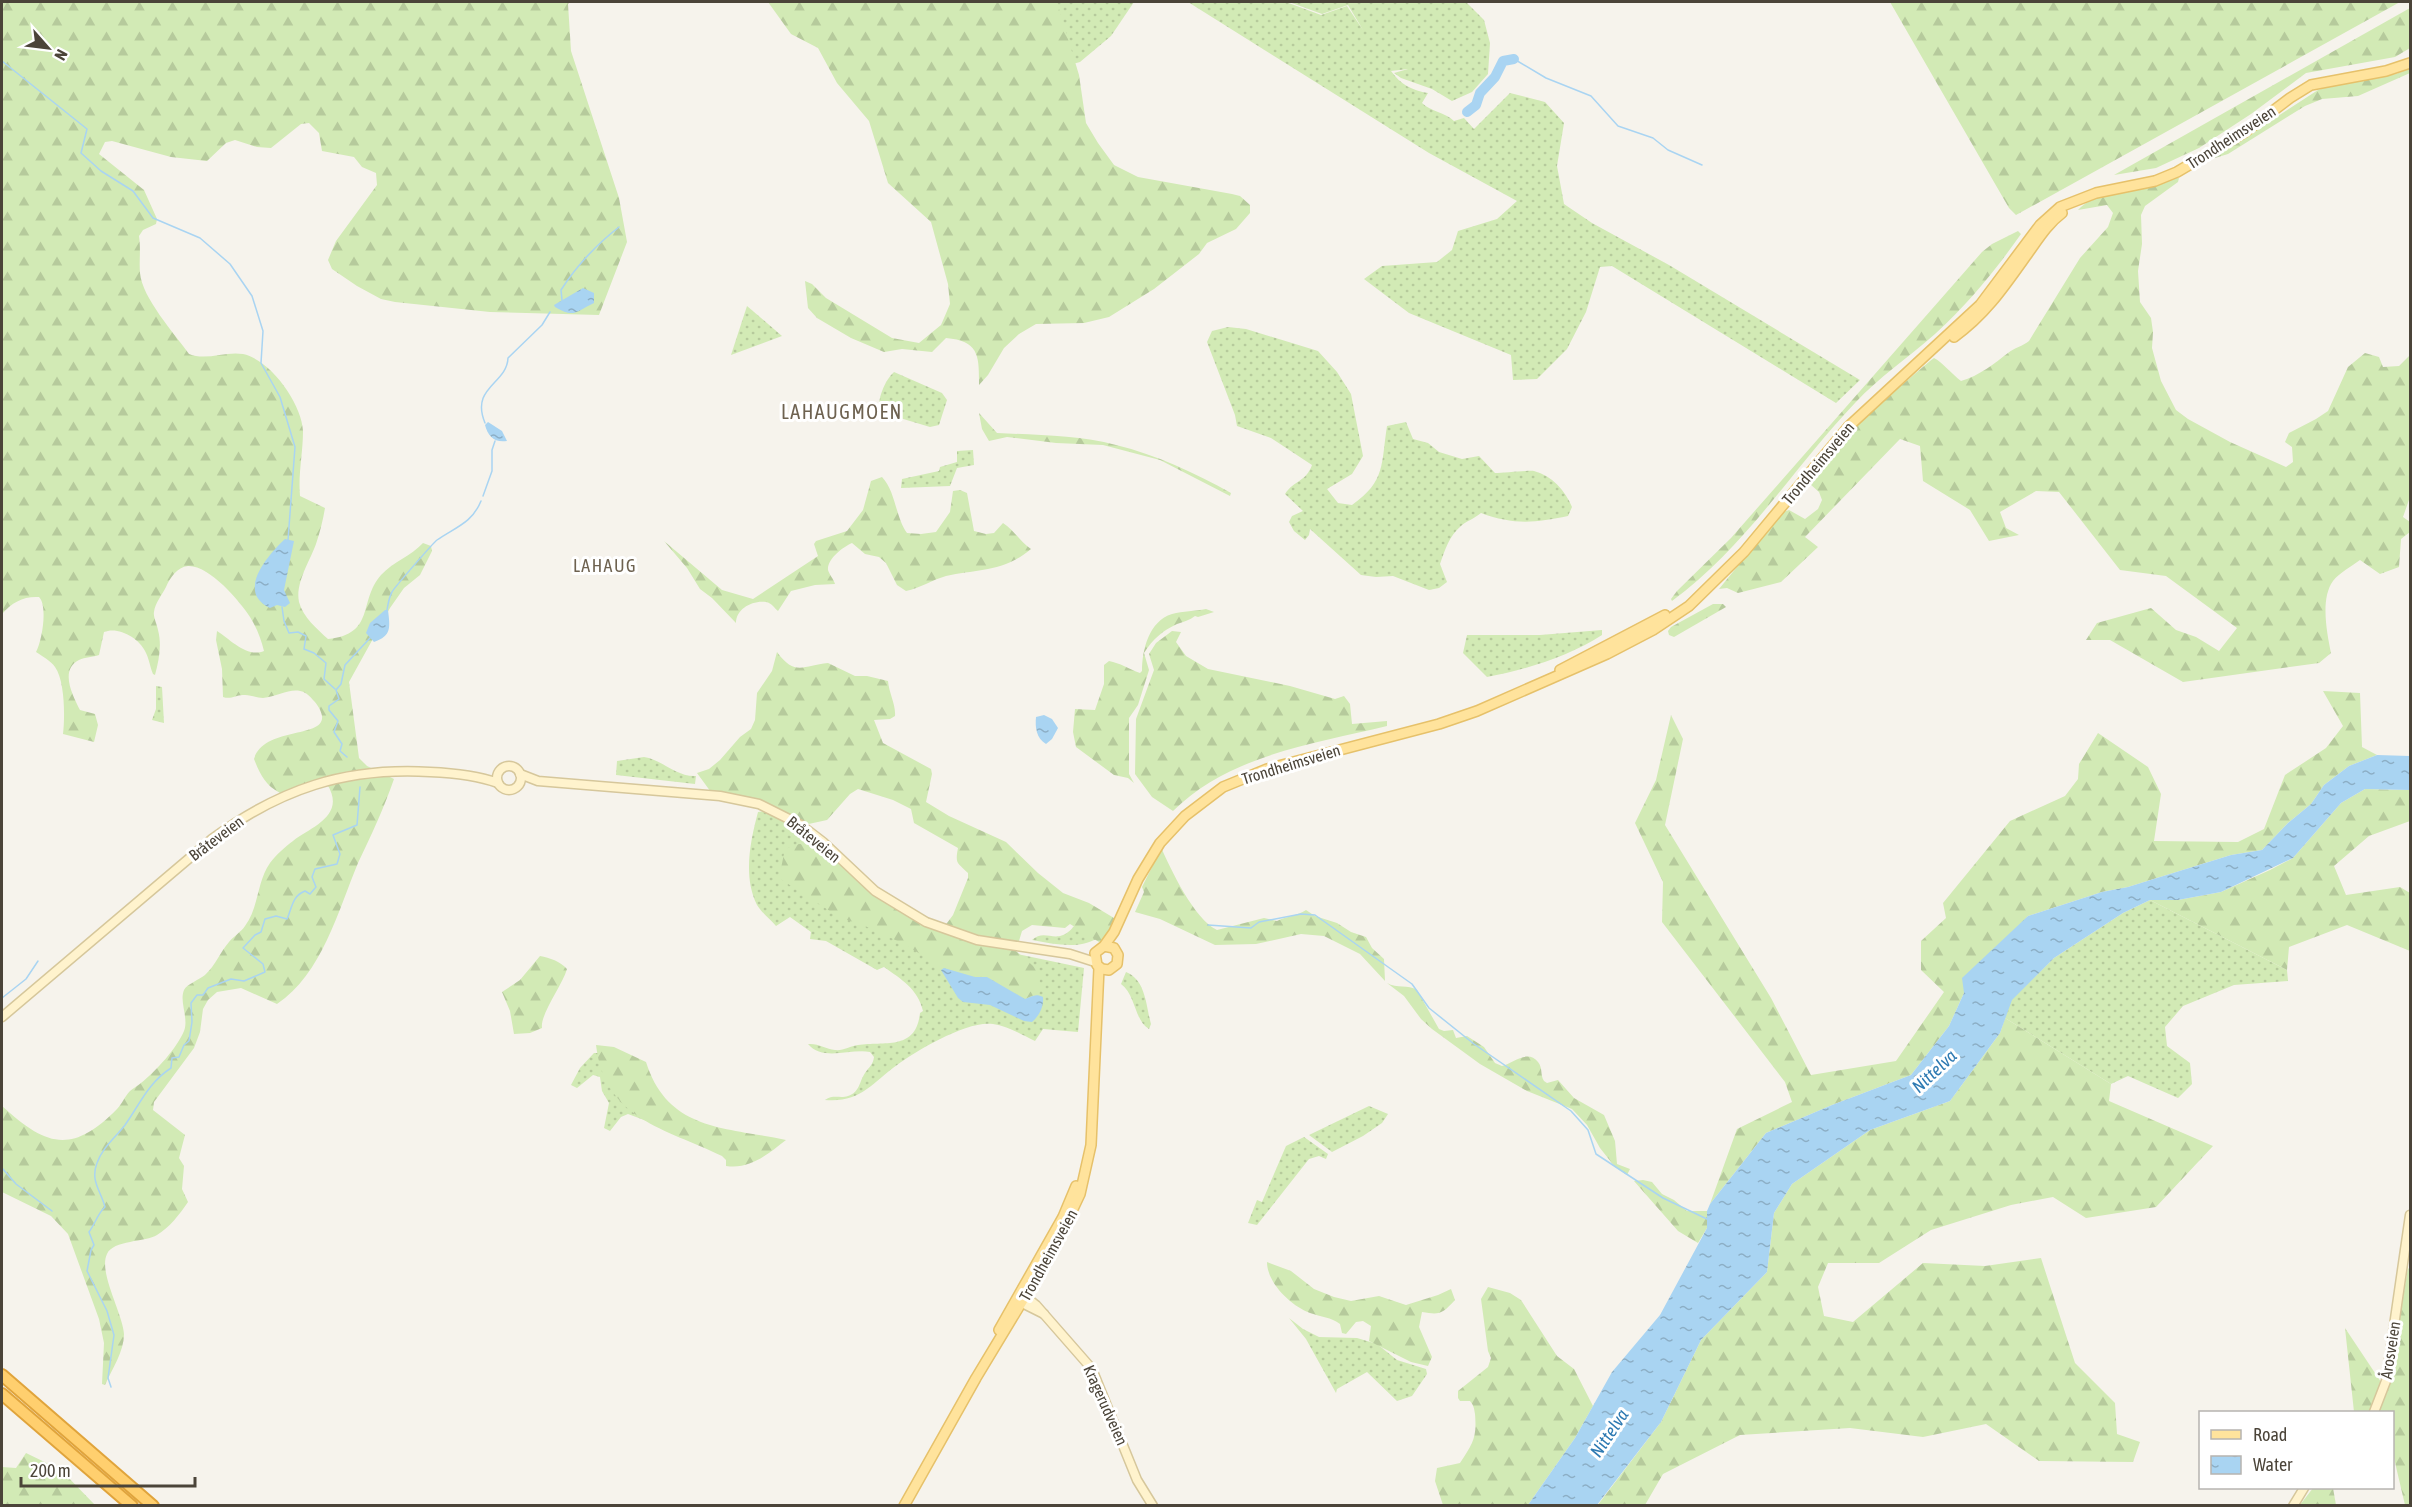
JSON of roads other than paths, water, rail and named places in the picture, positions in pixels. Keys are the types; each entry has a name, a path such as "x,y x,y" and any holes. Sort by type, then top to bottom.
{"highway":[{"path":"2,1375 153,1506"},
{"path":"2,1394 132,1506"}],"main road":[{"name":"Trondheimsveien","path":"1101,949 1120,920 1138,879 1160,843 1192,810 1223,787 1267,769 1459,718 1522,691 1659,619 1710,586 1744,552 1848,427 1936,348 1986,299 2045,219 2066,203 2102,191 2155,181 2177,172 2245,132 2290,98 2312,86 2393,70 2410,63"},
{"path":"510,766 520,774 519,785 509,790 502,788 498,783 499,771 510,766"},
{"name":"Bråteveien","path":"2,1017 212,839 271,801 322,781 365,773 404,771 479,776 498,783"},
{"name":"Bråteveien","path":"479,776 499,771"},
{"name":"Bråteveien","path":"520,774 538,781 720,796 756,803 781,813 801,825 823,842 875,891 926,922 977,940 1070,954 1101,967"},
{"name":"Bråteveien","path":"519,785 538,781"},
{"name":"Trondheimsveien","path":"904,1506 976,1378 1061,1236 1080,1194 1090,1153 1101,967 1118,962 1115,950 1120,920"},
{"path":"1101,967 1101,949 1115,950"},
{"name":"Bråteveien","path":"1070,954 1101,949"},
{"name":"Årosveien","path":"2375,1411 2386,1381 2410,1215"},
{"name":"Kragerudveien","path":"1022,1299 1044,1315 1092,1369 1137,1480 1153,1506"},
{"path":"2293,1506 2303,1489"}],"water":[{"path":"583,288 594,293 594,303 571,313 555,307 554,305"},
{"path":"488,422 502,431 507,441 492,438 485,425"},
{"path":"285,539 294,541 284,590 290,603 285,607 277,605 270,608 260,601 255,593 255,583 264,563"},
{"path":"388,610 389,621 387,634 374,642 366,633 370,623"},
{"path":"1044,715 1052,719 1058,728 1046,744 1038,735 1036,725 1036,717"},
{"name":"Nittelva","path":"2377,755 2410,756 2410,790 2365,789 2341,803 2293,858 2221,892 2178,900 2150,900 2123,913 2054,958 2012,1000 2000,1033 1950,1101 1870,1130 1792,1184 1774,1213 1767,1272 1701,1340 1661,1422 1597,1505 1528,1505 1575,1438 1612,1372 1660,1315 1707,1228 1707,1211 1710,1204 1766,1133 1911,1075 1949,1026 1964,993 1962,978 2028,916 2231,855 2262,850 2288,823 2311,804 2324,785 2349,766"},
{"path":"944,968 975,977 987,977 1025,999 1036,995 1043,997 1043,1004 1032,1022 1024,1021 990,1005 963,1002 958,998 941,970"}],"waterway":[{"path":"1514,59 1546,78 1591,96 1618,126 1653,138 1668,150 1702,165"},
{"path":"1467,112 1476,105 1480,93 1495,77 1503,61 1514,59"},
{"path":"2,61 87,129 81,153 101,171 133,191 153,218 200,238 230,264 252,296 263,331 261,363 280,397 295,447 288,540"},
{"path":"562,300 561,290 580,264 619,227"},
{"path":"485,423 482,411 485,393 502,374 508,358 542,325 550,312"},
{"path":"483,496 492,471 492,450 495,441"},
{"path":"387,610 392,592 414,566 437,540 468,520 481,501"},
{"path":"282,607 289,633 298,632 306,636 304,649 314,653 326,663 324,679 335,689"},
{"path":"347,757 340,751 342,744 334,732 338,721 329,710 329,706 339,699 336,690 341,684 345,665 370,638"},
{"path":"111,1387 108,1378 114,1335 107,1311 87,1271 94,1245 89,1232 105,1207 95,1181 97,1163 102,1152 125,1125 150,1087 171,1068 172,1058 179,1057 184,1045 189,1041 192,1022 191,1003 197,995 203,995 208,988 231,979 244,981 265,972 263,964 243,948 261,932 265,919 276,916 287,919 297,896 305,891 310,894 316,887 312,877 315,869 337,864 340,854 333,835 357,825 360,787"},
{"path":"1208,925 1251,928 1259,922 1301,914 1315,915 1412,984 1429,1008 1474,1044 1571,1111 1588,1130 1596,1154 1663,1198 1709,1220"},
{"path":"2,998 26,979 38,961"},
{"path":"2,1168 16,1184 52,1211"}],"district":[{"name":"LAHAUGMOEN","path":"842,411"},
{"name":"LAHAUG","path":"605,565"}]}
